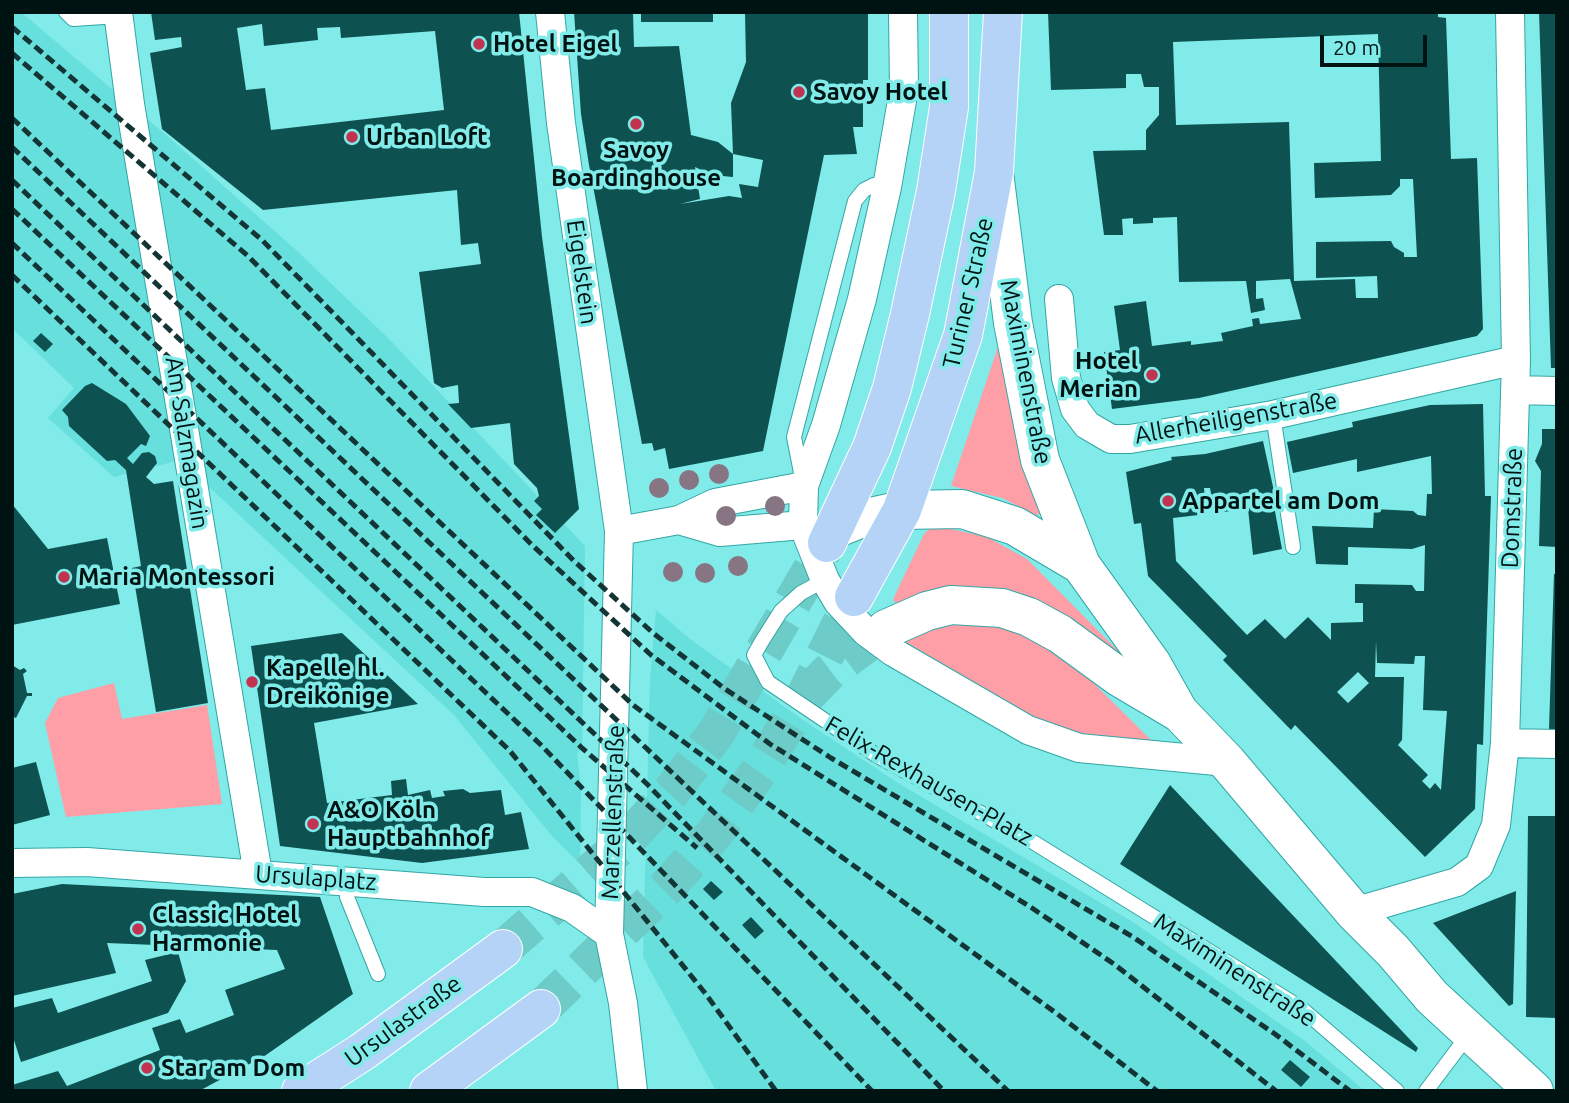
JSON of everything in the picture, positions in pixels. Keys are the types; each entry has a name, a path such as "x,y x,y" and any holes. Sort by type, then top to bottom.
{"main road":[{"path":"821,532 872,447 892,388 936,191 949,107 949,12"},
{"name":"Turiner Straße","path":"839,588 902,510 963,335 994,172 1003,12"},
{"name":"Maximinenstraße","path":"994,172 1013,323 1040,460 1081,565 1152,664 1179,712 1227,762 1354,912 1394,951 1432,997 1534,1091"},
{"name":"Maximinenstraße","path":"821,532 857,520 902,510 962,509 992,517 1034,536 1081,565"},
{"name":"Maximinenstraße","path":"886,629 927,611 951,605 1002,608 1029,617 1060,634 1119,677 1179,712"},
{"name":"Ursulastraße","path":"301,1091 362,1052 503,949"},
{"path":"429,1091 541,1009"}],"street":[{"name":"Eigelstein","path":"550,12 561,123 619,531"},
{"path":"903,12 904,89 887,187 826,425 804,486 839,588 838,602 866,632 893,652 1028,730 1079,748 1227,762"},
{"name":"Domstraße","path":"1354,912 1457,883 1479,866 1496,825 1505,743 1516,360 1510,12"},
{"name":"Am Salzmagazin","path":"118,14 258,874"},
{"name":"Allerheiligenstraße","path":"1059,299 1066,378 1074,409 1087,425 1111,439 1130,439 1273,415 1516,360"},
{"path":"1515,390 1557,391"},
{"path":"619,531 679,520 715,503 804,486"},
{"path":"679,520 720,532 821,532"},
{"name":"Marzellenstraße","path":"619,531 609,933 623,1003 633,1091"},
{"path":"1505,743 1557,744"},
{"name":"Ursulaplatz","path":"12,863 87,862 484,892 532,892 572,908 609,933"}],"lane":[{"path":"66,12 73,19 118,14"},
{"path":"804,486 794,437 855,201 864,190 874,185 887,187"},
{"path":"848,233 864,228 878,229"},
{"path":"1273,415 1293,547"},
{"name":"Felix-Rexhausen-Platz","path":"839,588 801,593 782,611 754,655 768,682 876,755 1033,842 1099,884"},
{"path":"349,880 347,897 378,974"},
{"name":"Maximinenstraße","path":"1099,884 1301,1008 1397,1091"},
{"path":"1426,1091 1470,1032"}],"shaded area":[{"path":"12,12 21,12 296,250 388,338 585,546 582,748 577,753 581,788 580,864 552,836 454,715 180,460 114,477 48,418 74,388 12,328"},
{"path":"1001,338 1045,512 1036,515 1002,498 951,486"},
{"path":"947,528 987,537 1027,559 1131,664 1091,642 898,605 893,600 924,534 929,529"},
{"path":"656,610 690,639 803,720 898,783 1133,922 1305,1041 1365,1091 716,1091 643,957 650,679"},
{"path":"981,617 1056,646 1157,746 1075,737 1042,724 896,636"},
{"path":"114,683 122,719 207,705 222,804 66,817 45,723 58,698"}],"building":[{"path":"151,12 519,12 542,237 579,509 555,533 536,515 542,509 534,501 539,496 537,488 514,464 510,423 471,428 448,404 459,403 458,385 442,388 434,383 419,272 481,264 478,243 461,245 457,190 263,210 162,129 150,53 182,47 181,37 155,40","holes":["262,24 264,46 318,40 317,28 340,27 341,38 435,31 444,110 271,130 265,88 246,90 237,28"]},
{"path":"574,12 633,12 634,47 679,46 691,135 718,142 733,154 731,103 746,62 745,12 868,12 868,80 863,80 863,127 853,127 857,154 824,155 763,451 669,469 665,448 654,451 652,443 642,444 589,165 581,114","holes":["733,154 763,160 758,187 739,184 742,198 729,196 680,204 700,199 695,167 712,175 733,177"]},
{"path":"641,12 713,12 713,22 641,22"},
{"path":"1048,12 1438,12 1438,17 1446,18 1451,159 1477,158 1483,329 1477,336 1199,398 1112,409 1104,352 1120,350 1114,306 1146,301 1152,346 1191,341 1191,345 1223,341 1221,333 1253,326 1252,319 1259,318 1260,324 1301,319 1290,279 1256,281 1256,299 1263,298 1265,310 1251,313 1246,281 1179,282 1177,217 1153,218 1153,223 1133,224 1133,218 1122,219 1123,235 1104,235 1093,151 1146,150 1146,130 1159,115 1159,87 1144,87 1141,74 1126,74 1126,88 1051,90","holes":["1378,34 1381,161 1314,163 1315,198 1391,195 1400,186 1400,179 1413,179 1417,257 1404,257 1404,253 1394,247 1391,241 1316,242 1316,278 1377,276 1378,298 1356,298 1355,279 1294,281 1289,122 1176,125 1173,42"]},
{"path":"1539,12 1557,12 1557,368 1551,368"},
{"path":"41,333 53,344 45,352 33,341"},
{"path":"92,383 126,404 150,436 146,446 141,444 127,458 133,464 142,453 149,452 155,456 157,463 146,477 154,484 173,481 208,703 156,712 132,568 141,566 126,470 115,460 107,461 69,426 68,417 62,410 85,386"},
{"path":"1483,404 1485,496 1491,496 1483,745 1477,744 1475,809 1425,857 1295,725 1291,730 1223,660 1227,656 1148,576 1141,523 1134,524 1126,472 1172,460 1171,457 1205,454 1263,441 1277,505 1274,506 1282,549 1253,555 1248,509 1215,513 1210,488 1204,488 1207,514 1173,518 1176,561 1247,635 1265,619 1285,639 1308,617 1331,640 1331,623 1363,622 1363,603 1355,603 1355,584 1412,585 1416,591 1424,591 1425,545 1412,549 1348,547 1348,565 1316,564 1312,526 1373,528 1374,509 1413,511 1426,516 1427,494 1432,494 1431,456 1357,472 1357,459 1293,473 1287,442 1353,427 1352,422 1430,405","holes":["1376,641 1377,663 1414,664 1415,656 1425,656 1423,710 1447,711 1441,790 1435,783 1430,789 1422,781 1428,775 1398,745 1402,740 1404,677 1375,677","1358,672 1369,683 1348,703 1337,692"]},
{"path":"1542,429 1557,429 1557,547 1539,546 1541,471 1535,461 1542,444"},
{"name":"Maria Montessori","path":"12,504 48,549 107,538 120,604 12,625"},
{"path":"1554,574 1557,574 1557,730 1549,729"},
{"path":"342,633 418,704 314,723 327,803 392,795 391,781 406,779 408,795 430,790 432,798 445,796 443,791 463,789 470,793 501,790 505,815 521,812 529,849 422,863 280,846 251,646"},
{"path":"12,665 27,671 23,674 27,693 32,693 32,696 27,696 16,718 12,716"},
{"path":"36,762 50,815 12,825 12,768"},
{"path":"1170,785 1418,1048 1416,1052 1120,864"},
{"path":"1528,816 1557,816 1557,1018 1526,1017"},
{"path":"711,881 723,892 714,900 703,889"},
{"path":"62,884 320,897 353,994 266,1055 199,1091 12,1091 12,1085 58,1071 67,1086 160,1050 152,1028 180,1019 186,1033 234,1015 225,990 285,969 277,950 107,943 116,973 12,996 12,894"},
{"path":"1516,891 1513,1004 1509,1006 1433,923"},
{"path":"751,917 764,931 755,939 742,925"},
{"path":"178,952 186,981 168,1013 21,1062 12,1034 12,1008 52,998 58,1013 152,981 145,960"},
{"path":"1290,1060 1310,1077 1301,1087 1281,1070"}],"tunnel":[{"path":"503,949 624,843 671,792 716,733 827,543"},
{"path":"541,1009 667,887 714,834 759,771 804,698 854,597"},
{"path":"804,698 829,672 886,629"}],"railway":[{"path":"12,27 262,240 574,561 653,633 725,689 831,758 1133,937 1275,1034 1350,1091"},
{"path":"12,53 248,256 532,545 651,655 770,744 1032,908 1114,964 1276,1091"},
{"path":"12,118 633,705 1056,1013 1157,1091"},
{"path":"12,147 1008,1091"},
{"path":"12,180 647,784 944,1091"},
{"path":"12,209 582,748 697,848"},
{"path":"12,243 541,745 872,1091"},
{"path":"12,275 510,751 705,993 776,1091"}],"place":[{"name":"Hotel Eigel","path":"479,44"},
{"name":"Savoy Hotel","path":"799,92"},
{"name":"Savoy Boardinghouse","path":"636,124"},
{"name":"Urban Loft","path":"352,137"},
{"name":"Hotel Merian","path":"1152,375"},
{"name":"Appartel am Dom","path":"1168,501"},
{"name":"Maria Montessori","path":"64,577"},
{"name":"Kapelle hl. Dreikönige","path":"252,682"},
{"name":"A&O Köln Hauptbahnhof","path":"313,824"},
{"name":"Classic Hotel Harmonie","path":"138,929"},
{"name":"Star am Dom","path":"147,1068"}]}
